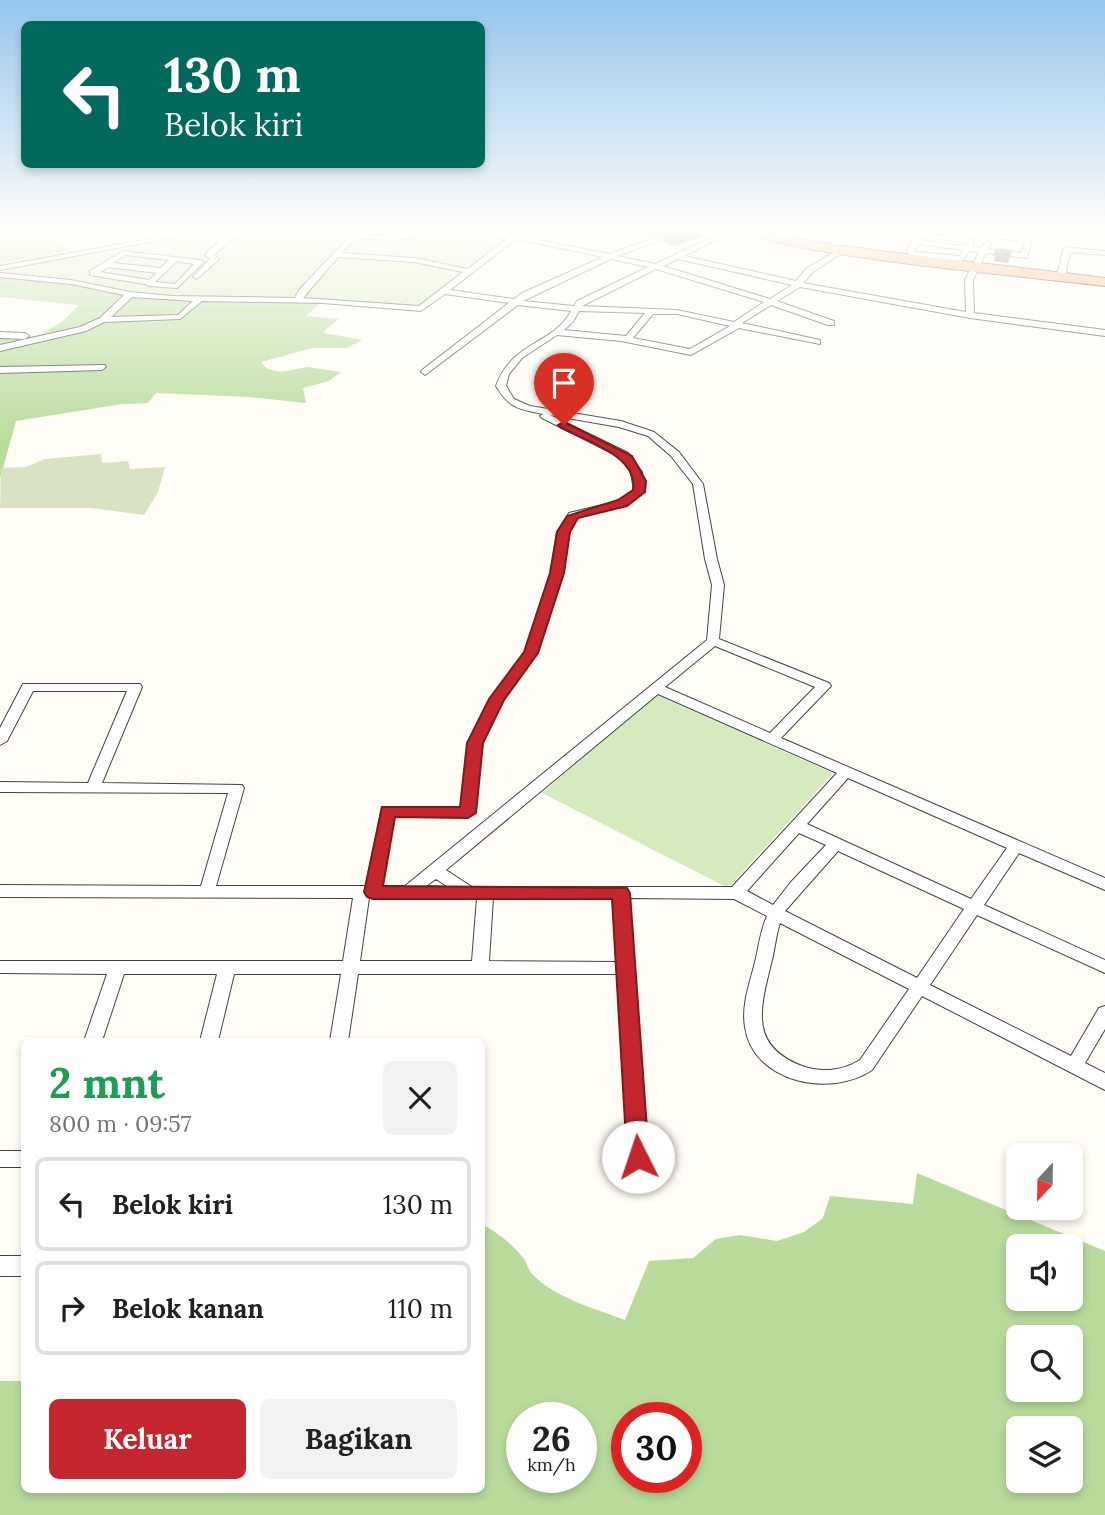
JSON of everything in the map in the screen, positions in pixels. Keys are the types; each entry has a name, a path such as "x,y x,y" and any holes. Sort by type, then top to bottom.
{"street":[{"path":"103,320 121,303"},
{"path":"0,348 68,334 103,320 180,317 196,303"},
{"path":"324,303 421,309 429,303"},
{"path":"425,372 515,303 575,309 686,313 817,342"},
{"path":"339,1038 350,968 387,811 468,813 475,743 497,699 531,653 557,573 563,532 573,516 623,503 639,492 640,481 631,461 624,455 510,401 503,393 501,386 508,369 522,354 572,319 581,303"},
{"path":"556,332 628,340 691,352 736,325 766,303"},
{"path":"774,303 831,323"},
{"path":"886,303 1105,333"},
{"path":"970,303 970,316"},
{"path":"628,340 652,310"},
{"path":"0,335 36,339"},
{"path":"0,370 102,367"},
{"path":"409,892 713,641 718,585 710,559 698,484 675,454 650,434 621,424 528,408"},
{"path":"713,641 824,686 772,739"},
{"path":"0,741 28,687 135,687 93,788"},
{"path":"656,688 1105,884"},
{"path":"736,893 846,772"},
{"path":"0,787 237,788 207,891"},
{"path":"797,826 1105,967"},
{"path":"836,844 775,914 750,1019 752,1029 764,1049 784,1066 822,1077 858,1072 866,1065 1016,846"},
{"path":"435,871 477,892"},
{"path":"0,891 736,893 1105,1082"},
{"path":"477,892 480,968"},
{"path":"621,893 638,1157"},
{"path":"0,967 626,968"},
{"path":"94,1038 117,968"},
{"path":"210,1038 227,968"},
{"path":"1074,1066 1105,1013"},
{"path":"0,1158 21,1159"},
{"path":"0,1266 21,1266"}],"green space":[{"path":"56,303 321,303 306,316 339,319 325,330 325,333 362,340 347,348 312,348 261,362 267,369 281,372 307,367 341,372 329,381 303,388 306,403 249,397 156,393 148,403 122,404 16,421 0,479 0,332 37,336 62,322 79,305"},
{"path":"360,303 425,303 420,307"},
{"path":"101,454 102,463 128,461 130,469 165,467 158,492 144,515 91,508 0,508 1,468 26,467 45,459"},
{"path":"656,695 833,773 728,888 542,793"},
{"path":"917,1173 1006,1210 1006,1220 1030,1220 1064,1234 1006,1234 1006,1311 1083,1311 1083,1242 1105,1251 1105,1515 0,1515 0,1381 21,1381 21,1493 485,1493 485,1226 510,1243 524,1259 531,1273 551,1289 625,1320 649,1261 693,1258 716,1239 740,1235 777,1241 804,1232 823,1218 830,1196 913,1204"}],"route":[{"path":"564,425 631,461 640,481 639,492 623,503 573,516 563,532 557,573 531,653 497,699 475,743 468,813 387,811 373,892 621,893 638,1157"}]}
